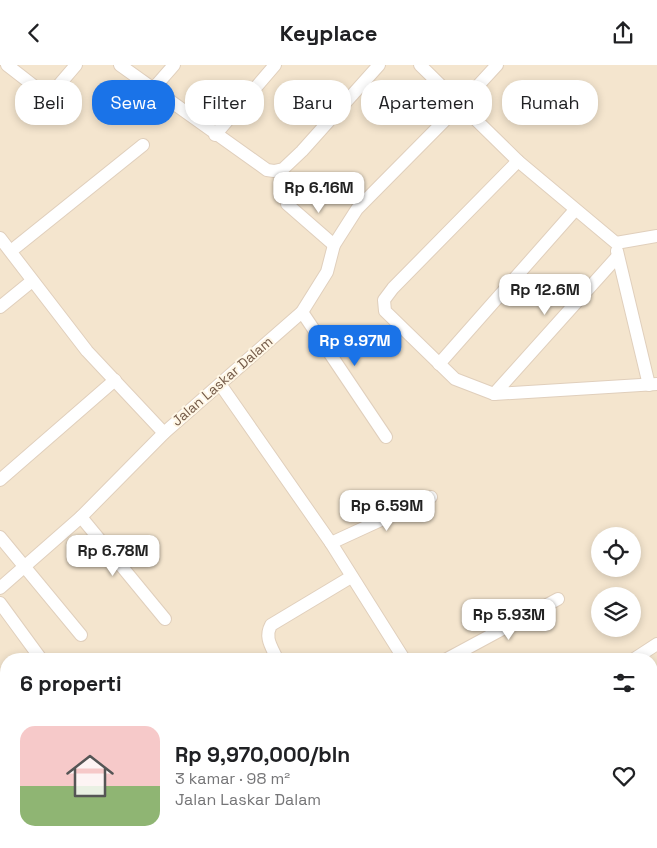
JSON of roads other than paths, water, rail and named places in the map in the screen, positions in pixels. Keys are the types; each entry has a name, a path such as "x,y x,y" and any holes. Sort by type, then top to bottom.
{"street":[{"path":"7,65 43,93 58,86 76,65"},
{"path":"120,65 141,80"},
{"path":"161,80 174,65"},
{"path":"215,135 274,65"},
{"path":"175,105 267,170 274,171 283,169 302,151 379,65"},
{"path":"420,65 436,80"},
{"name":"Jalan Laskar Dalam","path":"483,80 497,65"},
{"name":"Jalan Laskar Dalam","path":"0,588 81,517 164,433 302,312 327,272 334,245 357,209 440,125"},
{"path":"482,125 518,161 616,243 617,257 653,385 494,394 455,379 385,311 384,299 518,161"},
{"path":"10,251 143,145"},
{"path":"287,204 334,245"},
{"path":"439,364 575,210"},
{"path":"616,243 657,236"},
{"path":"0,238 88,351 164,433"},
{"path":"494,394 617,257"},
{"path":"0,307 32,281"},
{"path":"302,312 386,437"},
{"path":"0,480 115,381"},
{"path":"220,384 331,543 400,653"},
{"path":"331,543 431,497"},
{"path":"81,517 165,619"},
{"path":"0,537 81,635"},
{"path":"274,653 268,639 271,625 351,577"},
{"path":"458,653 558,599"},
{"path":"0,603 37,653"},
{"path":"643,653 657,644"}]}
